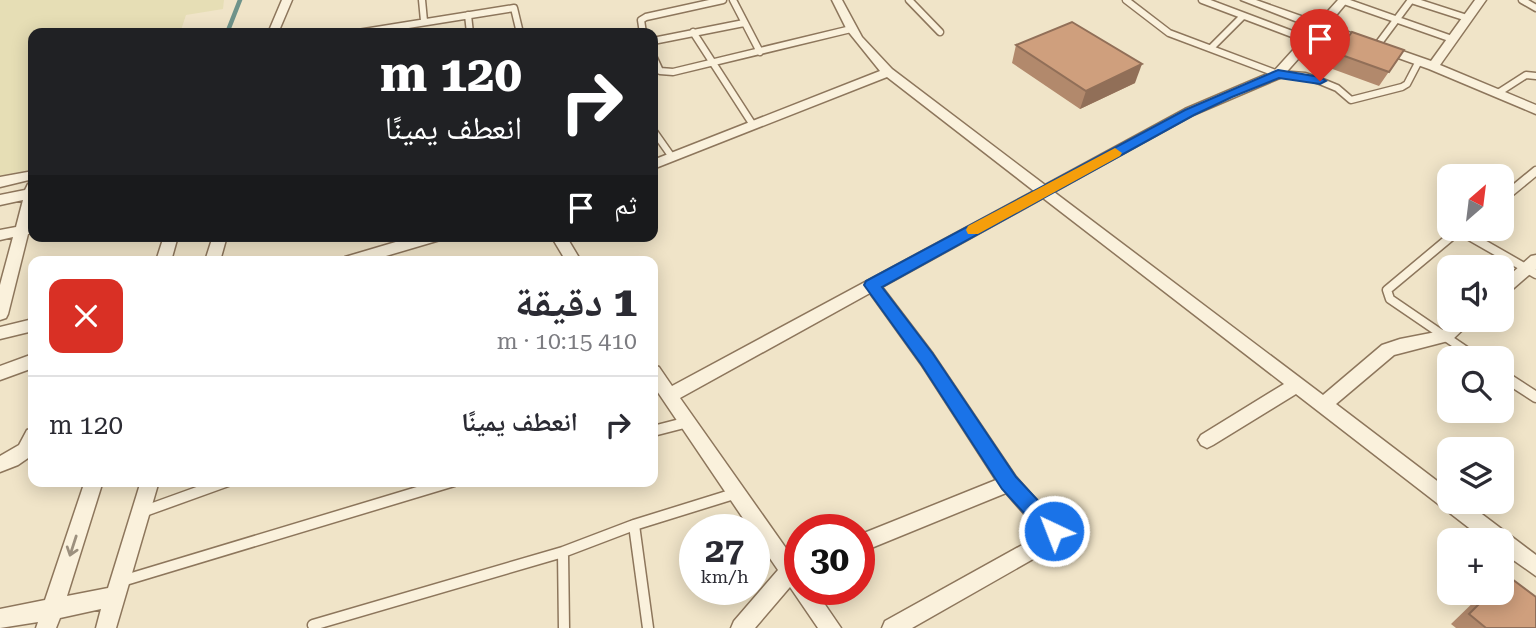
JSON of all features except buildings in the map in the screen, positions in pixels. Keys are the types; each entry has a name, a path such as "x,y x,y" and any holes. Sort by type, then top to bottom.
{"street":[{"path":"275,28 287,0"},
{"path":"837,0 850,29 863,48 888,72 1437,492"},
{"path":"1246,0 1433,66 1535,108"},
{"path":"670,395 1189,112 1278,74 1343,0"},
{"path":"1433,66 1480,0"},
{"path":"658,163 888,72"},
{"path":"0,182 28,176"},
{"path":"0,200 28,191"},
{"path":"0,235 27,229"},
{"path":"0,314 6,271 27,229"},
{"path":"367,256 415,242"},
{"path":"1514,281 1533,268"},
{"path":"872,285 927,359 1009,483 1054,531 1054,539 976,579 892,628"},
{"path":"0,333 28,325"},
{"path":"1323,405 1388,350 1400,345 1446,337 1452,332"},
{"path":"0,373 28,363"},
{"path":"658,379 784,557"},
{"path":"1207,440 1297,385"},
{"path":"0,464 12,461 28,450"},
{"path":"875,537 1009,483"},
{"path":"50,618 92,487"},
{"path":"106,628 148,487"},
{"path":"1466,514 1484,528"},
{"path":"1514,551 1536,567"},
{"path":"741,628 784,587"},
{"path":"0,619 50,618 116,590"},
{"path":"814,605 831,628"}],"lane":[{"path":"422,0 424,21"},
{"path":"513,0 519,28"},
{"path":"642,28 641,20 646,17 723,0"},
{"path":"733,0 760,52"},
{"path":"909,0 940,32"},
{"path":"1126,0 1169,33 1278,74 1320,81 1337,88 1351,100 1407,84 1419,61"},
{"path":"1202,0 1308,40"},
{"path":"1343,0 1452,39"},
{"path":"1376,47 1398,21 1411,0 1467,18"},
{"path":"1522,0 1536,8"},
{"path":"386,28 514,8"},
{"path":"468,15 469,28"},
{"path":"1211,48 1243,16"},
{"path":"658,40 744,23"},
{"path":"658,67 665,73 850,29"},
{"path":"693,32 753,124"},
{"path":"1498,93 1526,75 1536,76"},
{"path":"658,137 672,157"},
{"path":"1514,189 1536,171"},
{"path":"1445,242 1387,290 1390,299 1459,346"},
{"path":"1483,242 1533,268"},
{"path":"1514,383 1536,397"},
{"path":"658,430 688,422"},
{"path":"140,513 212,487"},
{"path":"116,590 435,487"},
{"path":"313,625 562,552 634,525 737,493"},
{"path":"634,525 648,628"},
{"path":"562,552 564,628"}],"shaded area":[{"path":"0,0 224,0 223,9 186,15 182,28 28,28 28,170 0,176"}],"waterway":[{"path":"229,28 240,0"}],"slow traffic":[{"path":"973,230 1115,153"}],"route":[{"path":"1054,531 1009,483 927,359 872,285 1189,112 1278,74 1293,74 1320,81"}]}
